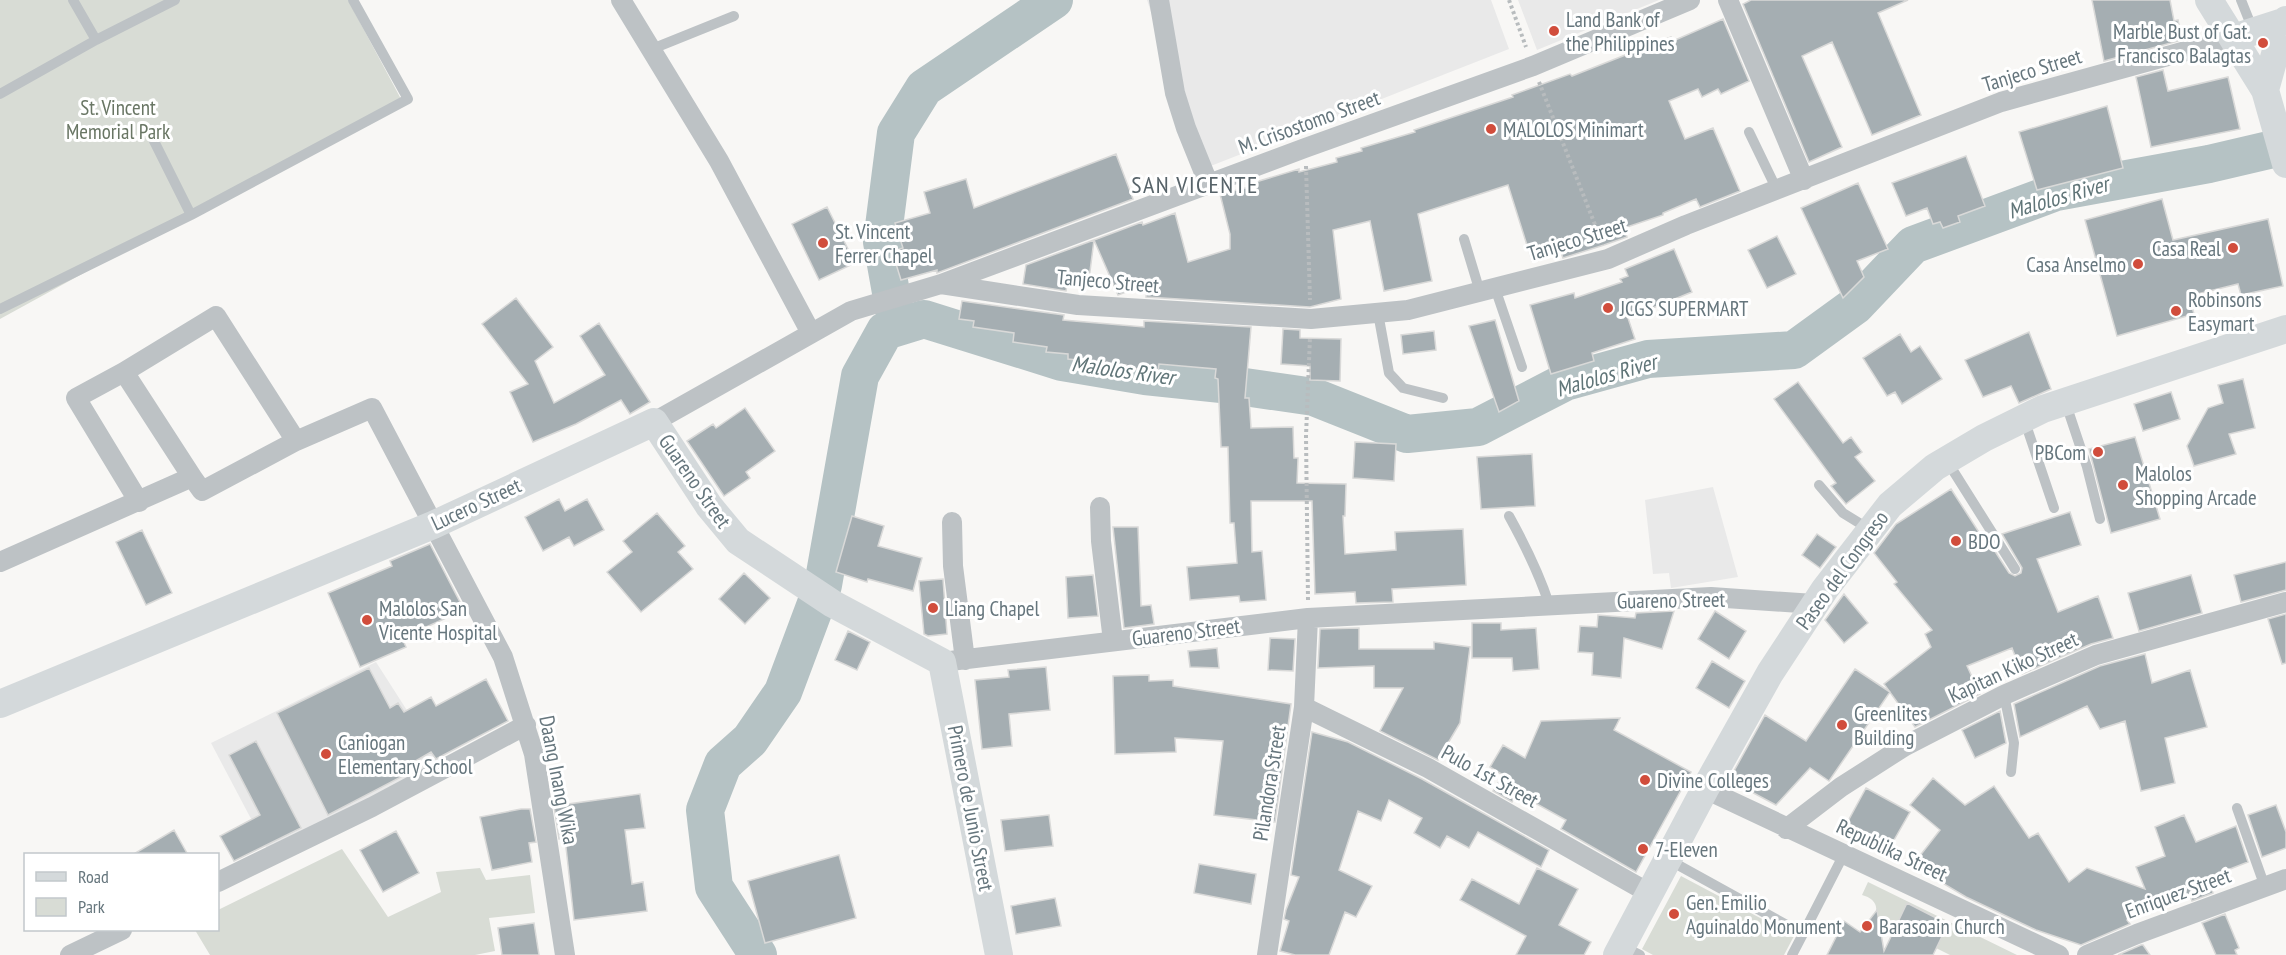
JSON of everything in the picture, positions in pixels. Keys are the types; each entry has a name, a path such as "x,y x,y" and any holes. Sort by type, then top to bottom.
{"street":[{"path":"621,0 719,161 811,333"},
{"path":"1159,0 1161,26 1175,93 1186,128 1209,185"},
{"name":"M. Crisostomo Street","path":"941,285 1305,148 1533,66 1690,0"},
{"path":"1728,0 1804,180"},
{"path":"2209,0 2243,35 2265,90 2286,164"},
{"path":"2243,35 2285,21"},
{"path":"2265,90 2285,21"},
{"name":"Tanjeco Street","path":"941,285 1078,305 1311,320 1408,310 1608,260 1686,225 2001,102 2243,35"},
{"name":"Lucero Street","path":"0,704 433,525 654,422 851,311 941,285"},
{"path":"124,372 202,491 296,441 216,316 124,372 76,398 140,502"},
{"name":"Paseo del Congreso","path":"1626,952 1650,893 1770,673 1814,604 1890,505 1935,467 1984,438 2024,419 2065,402 2286,329"},
{"name":"Daang Inang Wika","path":"296,441 372,408 503,657 534,754 566,955"},
{"name":"Guareno Street","path":"654,422 709,506 738,541 833,604 954,661 1308,618 1711,597 1814,604"},
{"path":"0,562 140,502 192,477"},
{"path":"1100,507 1101,541 1113,641"},
{"path":"952,522 954,661"},
{"name":"Kapitan Kiko Street","path":"1786,829 1841,788 1905,746 2004,694 2096,655 2286,602"},
{"name":"Pilandora Street","path":"1267,955 1304,707 1308,618"},
{"name":"Primero de Junio Street","path":"954,661 999,955"},
{"name":"Pulo 1st Street","path":"1304,707 1428,768 1650,893"},
{"path":"219,882 372,807 526,725"},
{"name":"Republika Street","path":"1705,789 1786,829 2059,955"},
{"name":"Enriquez Street","path":"2087,955 2286,879"},
{"path":"70,955 120,931"}],"lane":[{"path":"73,0 96,40"},
{"path":"0,94 96,40 175,0"},
{"path":"0,309 191,215 408,99 353,0"},
{"path":"2241,0 2243,35"},
{"path":"652,49 734,16"},
{"path":"149,131 191,215"},
{"path":"1749,132 1777,190"},
{"path":"1464,239 1522,367"},
{"path":"1378,313 1389,373 1403,388 1443,398"},
{"path":"2065,402 2100,519"},
{"path":"2024,419 2054,508"},
{"path":"1947,460 2015,569"},
{"path":"1819,485 1843,513 1870,529"},
{"path":"1509,516 1529,550 1549,604"},
{"path":"2004,694 2014,743 2011,772"},
{"path":"2237,808 2265,887"},
{"path":"1792,955 1844,854"},
{"path":"1668,860 1803,934"}],"path":[{"path":"1509,0 1608,260"},
{"path":"1305,148 1311,320 1306,436 1308,618"}],"shaded area":[{"path":"1147,0 1491,0 1509,49 1203,169"},
{"path":"1518,0 1659,0 1537,50"},
{"path":"1713,487 1738,577 1671,588 1669,573 1653,574 1645,500"},
{"name":"Caniogan Elementary School","path":"376,662 442,765 268,851 211,743"}],"green space":[{"name":"St. Vincent Memorial Park","path":"0,0 348,0 401,99 0,319"},
{"path":"342,849 388,917 441,892 436,872 480,868 486,880 530,875 535,913 489,918 495,951 475,955 210,955 196,931 219,931 219,910"},
{"path":"1681,876 1794,936 1784,955 1653,955 1642,949"},
{"path":"1868,882 2017,955 1950,955 1874,917 1876,906 1869,898 1862,895"}],"building":[{"path":"1751,0 1908,0 1878,13 1921,115 1872,135 1832,42 1802,56 1842,147 1809,162 1743,4"},
{"path":"2092,0 2170,0 2174,21 2178,20 2182,40 2104,61"},
{"path":"1723,19 1749,81 1721,94 1718,89 1702,97 1698,89 1669,101 1685,139 1713,128 1740,191 1700,207 1696,199 1663,215 1624,228 1627,237 1563,258 1561,252 1532,261 1508,185 1418,214 1432,281 1384,291 1370,221 1333,230 1341,299 1310,307 1146,297 1147,284 1118,295 1094,240 1142,222 1143,225 1175,213 1188,262 1230,249 1230,234 1220,194 1250,187 1249,184 1299,169 1299,172 1337,162 1336,158 1362,151 1361,148 1415,132 1414,130 1513,97 1512,95 1570,74 1572,76 1671,37 1673,41"},
{"path":"2163,70 2168,91 2228,77 2240,129 2151,147 2136,77"},
{"path":"2107,106 2123,168 2037,190 2019,132"},
{"path":"1116,154 1133,199 937,273 937,270 901,280 892,251 903,248 895,223 930,213 924,192 966,179 974,208"},
{"path":"1966,156 1985,206 1958,216 1960,222 1943,228 1940,222 1933,224 1927,208 1906,216 1892,183"},
{"path":"1858,183 1888,249 1857,261 1864,277 1843,298 1801,208"},
{"name":"Casa Anselmo","path":"2162,199 2173,240 2268,219 2283,286 2241,295 2238,284 2189,296 2194,314 2117,336 2085,220"},
{"name":"St. Vincent Ferrer Chapel","path":"827,207 855,263 819,280 792,224"},
{"path":"1777,236 1796,274 1767,288 1748,250"},
{"path":"1094,240 1088,287 1067,285 1066,291 1023,284 1026,265"},
{"path":"1674,249 1692,292 1628,318 1635,339 1592,353 1594,361 1551,374 1530,305 1574,293 1575,298 1622,282 1620,279 1628,276 1625,269"},
{"path":"516,298 553,347 535,361 554,403 605,375 580,336 599,323 650,402 630,414 621,400 576,424 533,442 510,392 528,384 482,324"},
{"path":"962,301 1064,315 1063,320 1144,327 1144,321 1251,327 1245,398 1249,398 1251,428 1293,427 1294,458 1298,458 1297,483 1346,484 1345,516 1343,516 1345,554 1396,550 1395,532 1463,529 1466,585 1392,589 1393,602 1356,603 1355,592 1315,594 1312,501 1251,501 1252,552 1262,551 1266,600 1240,602 1239,596 1190,600 1187,567 1237,563 1234,523 1230,523 1228,447 1221,447 1216,369 1159,364 1158,371 1068,359 1068,354 1046,352 1047,347 1013,342 1014,333 973,327 974,321 959,319"},
{"path":"1495,320 1519,401 1499,412 1469,326"},
{"path":"1283,329 1300,330 1300,338 1341,339 1340,381 1310,380 1310,366 1281,364"},
{"path":"1434,331 1436,350 1403,354 1401,335"},
{"path":"2029,332 2051,389 2019,403 2011,386 1983,397 1965,360"},
{"path":"1900,334 1911,352 1920,346 1942,379 1902,404 1895,392 1887,396 1863,358"},
{"path":"2243,379 2255,428 2229,434 2236,454 2194,466 2187,446 2208,408 2223,403 2218,385"},
{"path":"1798,382 1843,443 1851,437 1862,452 1855,457 1875,481 1846,504 1831,486 1836,483 1774,399"},
{"path":"2171,392 2180,419 2143,431 2134,404"},
{"path":"745,408 775,451 746,472 750,478 724,496 687,441 713,424 716,428"},
{"name":"Malolos Shopping Arcade","path":"2135,437 2160,519 2111,533 2089,449"},
{"path":"1355,442 1396,444 1394,481 1353,478"},
{"path":"1532,454 1535,506 1481,509 1477,457"},
{"path":"1951,489 1984,540 1987,539 2009,573 2015,576 2021,573 2022,568 2002,534 2070,512 2081,545 2037,559 2058,612 2098,596 2113,638 2091,644 2022,674 2012,648 1967,666 1980,694 1915,727 1884,684 1931,647 1925,634 1932,630 1894,584 1897,582 1874,553 1896,524"},
{"path":"559,499 565,511 587,499 604,530 574,546 569,537 543,551 525,517"},
{"path":"657,513 685,546 678,552 693,569 641,612 607,572 632,552 623,541"},
{"path":"852,516 884,526 878,546 922,558 913,591 868,579 867,582 836,572"},
{"path":"1113,527 1138,527 1141,606 1151,605 1154,624 1124,628"},
{"path":"142,530 172,593 146,605 116,542"},
{"path":"1817,534 1836,547 1820,568 1802,555"},
{"path":"430,544 464,610 402,638 406,647 360,667 328,593 392,566 390,561"},
{"path":"2286,562 2286,590 2241,602 2234,575"},
{"path":"744,573 770,598 745,624 719,599"},
{"path":"1093,575 1098,616 1068,618 1066,577"},
{"path":"2191,575 2202,613 2139,631 2128,593"},
{"name":"Liang Chapel","path":"943,579 947,634 928,636 924,634 919,581"},
{"path":"1844,594 1868,623 1844,643 1825,620"},
{"path":"1674,611 1662,649 1624,638 1621,678 1592,675 1593,653 1578,652 1580,626 1597,627 1598,615 1635,618 1636,613"},
{"path":"1715,611 1746,631 1729,659 1698,639"},
{"path":"2286,614 2286,663 2282,664 2268,619"},
{"path":"1472,623 1501,623 1501,630 1536,628 1539,669 1513,671 1512,658 1472,658"},
{"path":"1359,628 1359,649 1434,649 1434,642 1470,647 1460,723 1438,760 1380,731 1403,688 1374,688 1374,666 1318,668 1320,629"},
{"path":"848,631 870,642 857,670 835,660"},
{"path":"1270,638 1295,639 1293,671 1268,670"},
{"path":"1217,648 1219,668 1190,667 1188,651"},
{"path":"2145,654 2152,683 2190,670 2207,727 2165,738 2175,783 2141,791 2125,721 2100,729 2087,706 2020,737 2014,704 2100,666"},
{"path":"1712,661 1745,681 1729,708 1696,688"},
{"path":"1046,667 1050,710 1009,714 1012,746 982,749 975,680 1009,677 1008,670"},
{"path":"369,668 390,708 398,703 404,712 431,697 436,706 486,679 508,721 436,759 431,752 398,771 401,777 328,815 277,713"},
{"path":"1855,669 1890,692 1829,781 1810,768 1776,805 1729,780 1765,715 1806,741"},
{"path":"1149,675 1149,681 1173,680 1173,686 1291,704 1275,822 1214,815 1223,741 1175,738 1176,752 1115,754 1113,676"},
{"path":"2000,711 2006,743 1975,758 1962,730"},
{"path":"1620,718 1614,730 1691,772 1636,872 1561,829 1566,820 1517,793 1512,802 1493,791 1503,775 1490,767 1503,745 1525,758 1541,721"},
{"path":"1312,732 1348,742 1422,779 1549,850 1541,867 1478,832 1469,848 1447,836 1440,848 1414,833 1422,818 1389,800 1381,821 1358,811 1339,870 1372,886 1356,917 1345,912 1329,955 1295,955 1280,951 1289,921 1284,919 1286,910 1299,877 1291,875"},
{"path":"256,741 301,828 234,861 220,836 260,815 229,755"},
{"path":"1933,778 1965,805 1994,786 2029,838 2038,833 2069,882 2087,868 2145,889 2136,867 2165,856 2155,827 2184,815 2196,842 2236,826 2248,862 2207,878 2213,893 2192,901 2190,895 2182,898 2127,920 2130,924 2081,945 2036,930 1966,897 1915,862 1940,830 1910,805"},
{"path":"1866,788 1910,812 1890,847 1847,823"},
{"path":"640,794 645,828 625,830 632,884 643,882 647,911 574,920 565,838 559,839 554,806"},
{"path":"2276,805 2286,832 2286,848 2262,857 2248,815"},
{"path":"530,809 536,842 529,843 532,862 492,870 480,817"},
{"path":"1049,815 1053,846 1005,851 1001,820"},
{"path":"174,830 187,853 135,853"},
{"path":"396,831 419,873 383,892 360,850"},
{"path":"839,855 856,918 765,943 748,881"},
{"path":"1199,864 1256,874 1251,904 1194,893"},
{"path":"1537,868 1578,889 1559,925 1591,942 1584,955 1516,955 1526,936 1460,900 1472,879 1519,904"},
{"path":"1055,898 1061,926 1016,934 1011,906"},
{"name":"Barasoain Church","path":"1907,903 1948,924 1933,955 1827,955 1844,921 1860,932 1877,910 1884,951"},
{"path":"2225,914 2239,948 2235,950 2237,955 2216,955 2202,923"},
{"path":"534,923 539,955 502,955 498,928"},
{"path":"2141,945 2150,955 2118,955"}],"waterway":[{"path":"897,326 882,242 896,133 924,88 1054,0"},
{"name":"Malolos River","path":"758,955 714,887 705,810 723,764 750,740 783,692 823,585 860,376 885,331 924,319 1062,362 1145,376 1314,397 1407,434 1478,427 1565,382 1648,359 1794,350 1856,305 1913,245 2056,192 2209,164 2286,146"}],"place":[{"name":"Land Bank of the Philippines","path":"1554,31"},
{"name":"Marble Bust of Gat. Francisco Balagtas","path":"2263,43"},
{"name":"MALOLOS Minimart","path":"1491,129"},
{"name":"St. Vincent Ferrer Chapel","path":"823,243"},
{"name":"Casa Real","path":"2233,248"},
{"name":"Casa Anselmo","path":"2138,264"},
{"name":"JCGS SUPERMART","path":"1608,308"},
{"name":"Robinsons Easymart","path":"2176,311"},
{"name":"PBCom","path":"2098,452"},
{"name":"Malolos Shopping Arcade","path":"2123,485"},
{"name":"BDO","path":"1956,541"},
{"name":"Liang Chapel","path":"933,608"},
{"name":"Malolos San Vicente Hospital","path":"367,620"},
{"name":"Greenlites Building","path":"1842,725"},
{"name":"Caniogan Elementary School","path":"326,754"},
{"name":"Divine Colleges","path":"1645,780"},
{"name":"7-Eleven","path":"1643,849"},
{"name":"Gen. Emilio Aguinaldo Monument","path":"1674,914"},
{"name":"Barasoain Church","path":"1867,926"}],"district":[{"name":"SAN VICENTE","path":"1195,184"}]}
